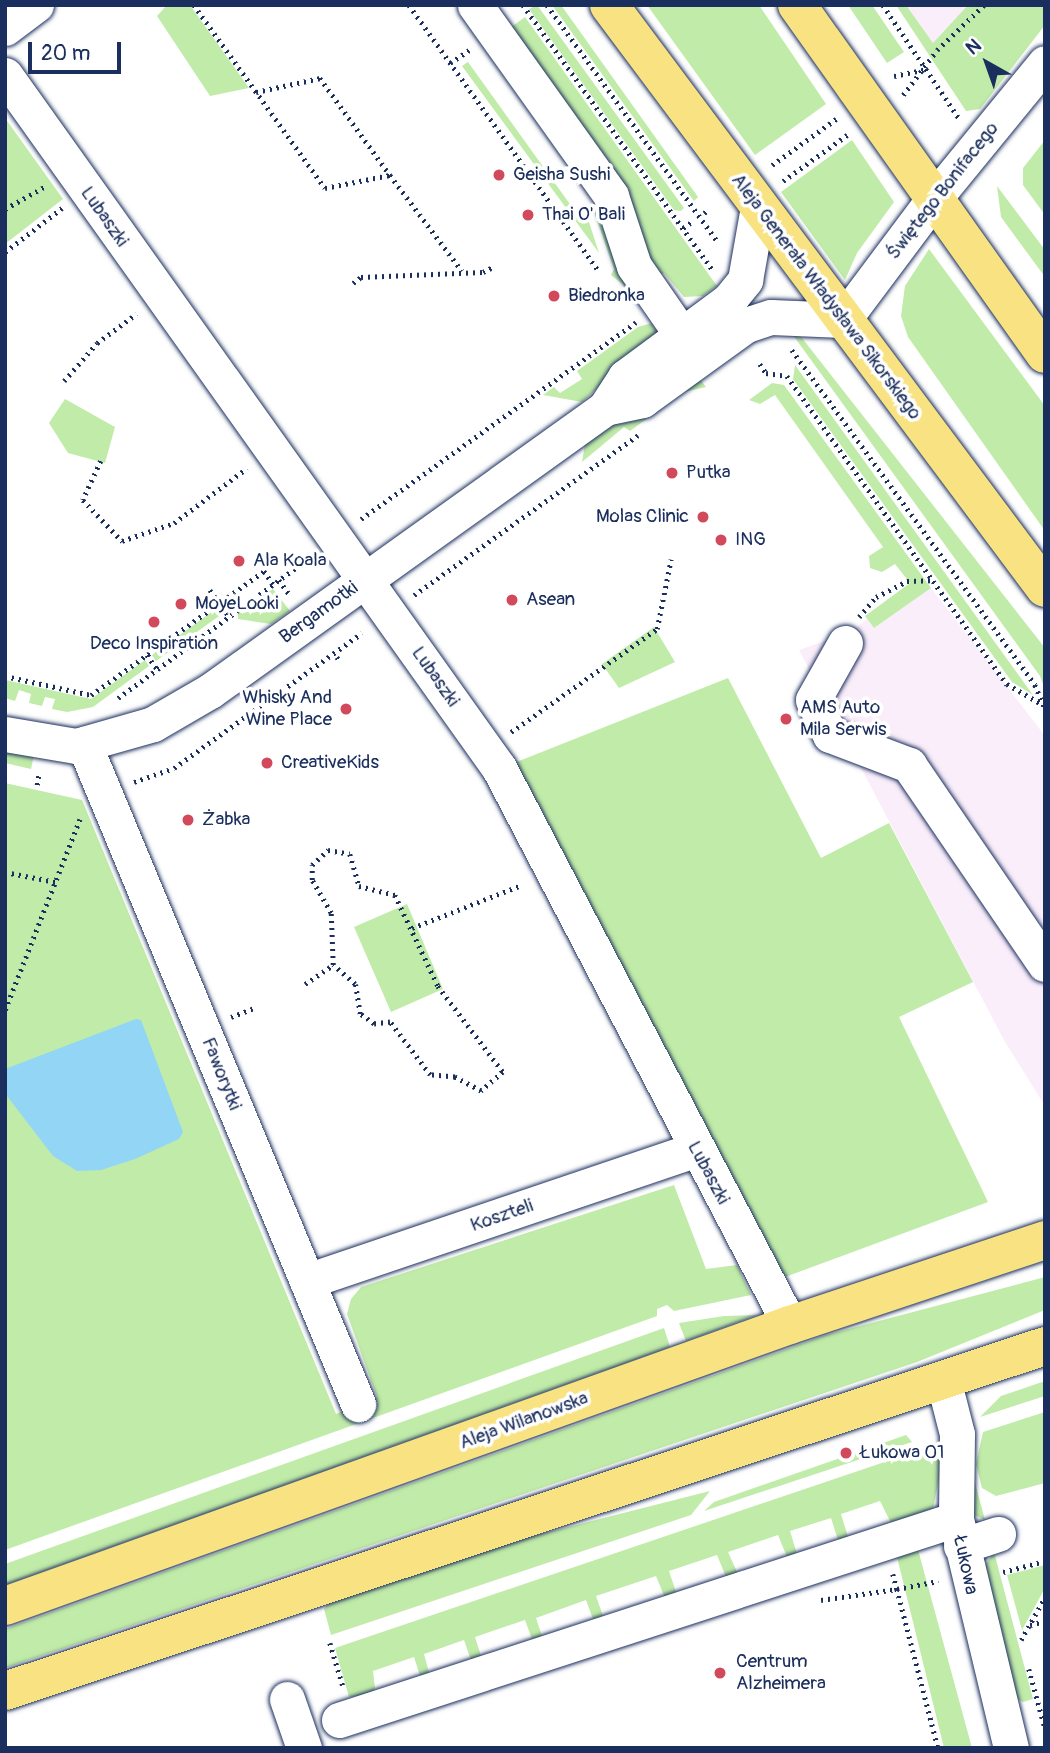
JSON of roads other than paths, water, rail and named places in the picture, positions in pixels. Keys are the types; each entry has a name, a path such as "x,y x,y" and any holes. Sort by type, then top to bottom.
{"main road":[{"name":"Aleja Generała Władysława Sikorskiego","path":"609,5 765,188 843,320 1045,588"},
{"path":"797,5 932,201 1045,355"},
{"name":"Aleja Wilanowska","path":"5,1606 790,1325 1045,1240"},
{"path":"5,1691 1045,1346"}],"street":[{"path":"5,28 36,5"},
{"path":"475,5 611,196 639,275 681,334"},
{"name":"Świętego Bonifacego","path":"843,320 932,201 1045,63"},
{"name":"Lubaszki","path":"5,75 499,768 551,873 790,1325"},
{"name":"Bergamotki","path":"5,734 62,746 84,744 153,724 187,706 605,408 625,377 729,300 746,280 765,188"},
{"name":"Bergamotki","path":"605,408 642,400 746,325 771,317 843,320"},
{"path":"848,635 813,700 830,735 909,765 1045,964"},
{"name":"Faworytki","path":"84,744 358,1404"},
{"name":"Koszteli","path":"307,1281 696,1149"},
{"name":"Łukowa","path":"943,1379 957,1434 958,1533 1011,1748"},
{"path":"342,1708 958,1533 998,1534"},
{"path":"287,1699 304,1748"}],"water":[{"path":"136,1019 141,1020 183,1132 179,1139 135,1159 101,1170 77,1171 53,1156 7,1096 5,1069"}],"place":[{"name":"Geisha Sushi","path":"499,175"},
{"name":"Thai O' Bali","path":"528,215"},
{"name":"Biedronka","path":"554,296"},
{"name":"Putka","path":"672,473"},
{"name":"Molas Clinic","path":"703,517"},
{"name":"ING","path":"721,540"},
{"name":"Ala Koala","path":"239,561"},
{"name":"Asean","path":"512,600"},
{"name":"MoyeLooki","path":"181,604"},
{"name":"Deco Inspiration","path":"154,622"},
{"name":"Whisky And Wine Place","path":"346,709"},
{"name":"AMS Auto Mila Serwis","path":"786,719"},
{"name":"CreativeKids","path":"267,763"},
{"name":"Żabka","path":"188,820"},
{"name":"Łukowa 01","path":"846,1453"},
{"name":"Centrum Alzheimera","path":"720,1673"}]}
